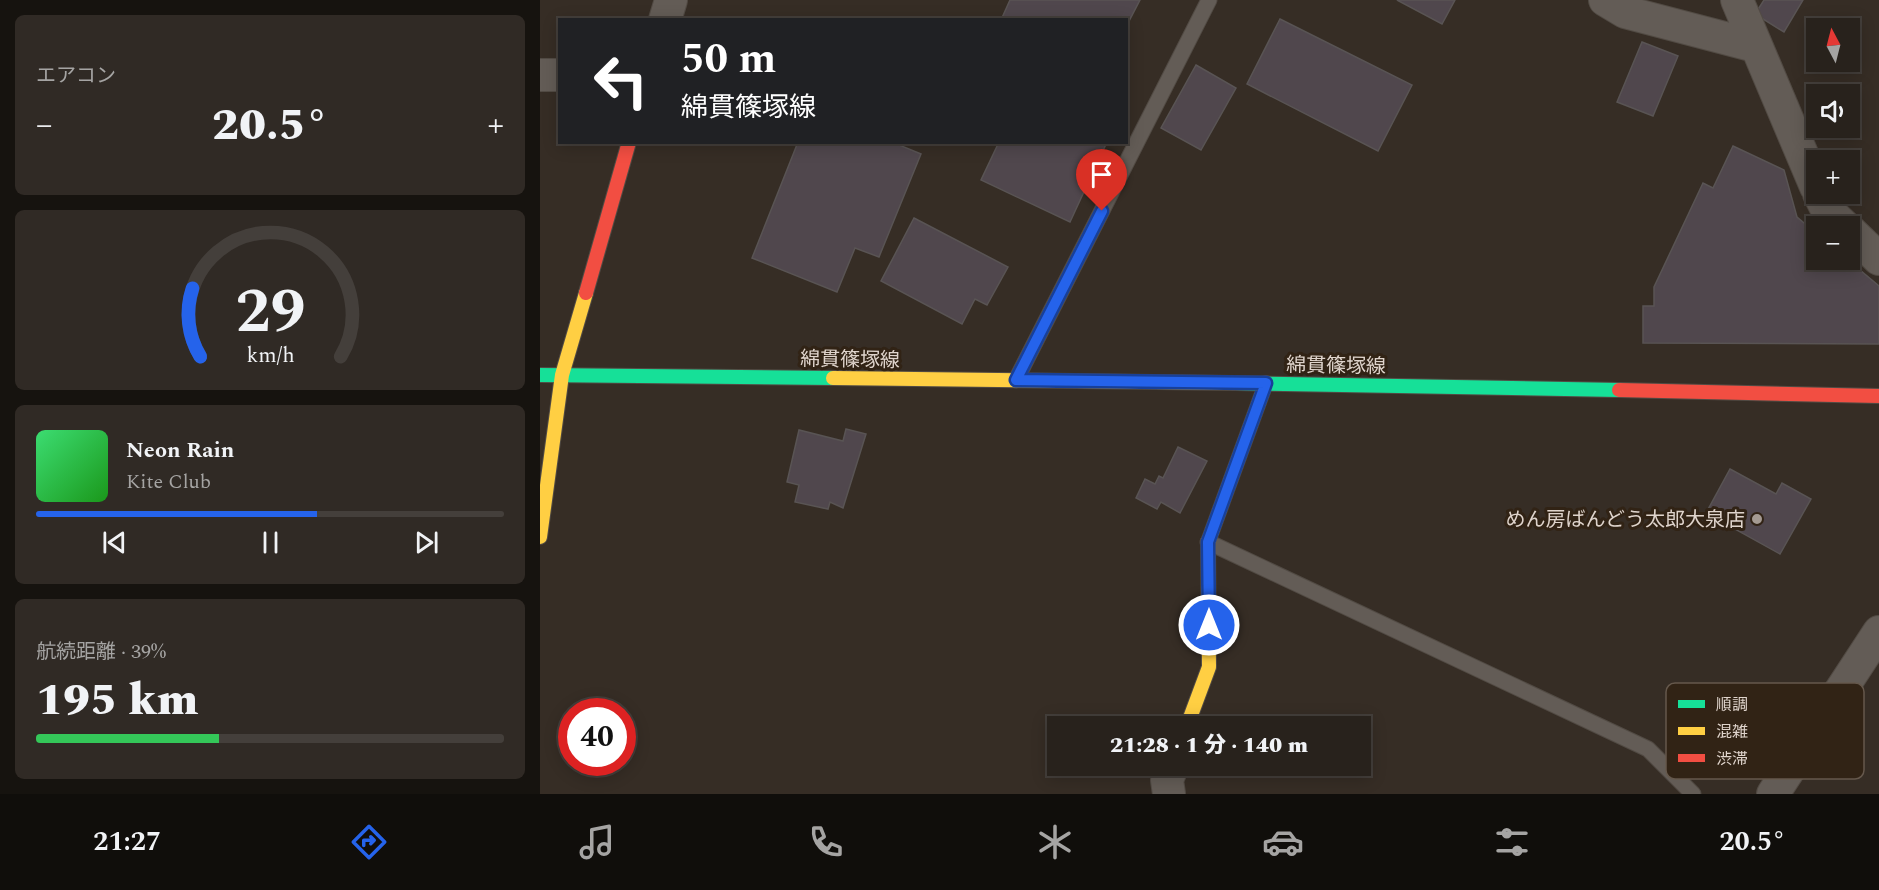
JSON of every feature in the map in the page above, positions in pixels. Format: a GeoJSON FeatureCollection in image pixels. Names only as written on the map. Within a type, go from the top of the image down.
{"type":"FeatureCollection","features":[{"type":"Feature","properties":{"kind":"main road"},"geometry":{"type":"LineString","coordinates":[[540,537],[562,375],[628,144]]}},
{"type":"Feature","properties":{"kind":"main road","name":"綿貫篠塚線"},"geometry":{"type":"LineString","coordinates":[[540,375],[1266,383],[1879,396]]}},
{"type":"Feature","properties":{"kind":"main road"},"geometry":{"type":"LineString","coordinates":[[1191,716],[1209,667],[1208,542],[1266,383]]}},
{"type":"Feature","properties":{"kind":"street"},"geometry":{"type":"LineString","coordinates":[[666,18],[671,0]]}},
{"type":"Feature","properties":{"kind":"street"},"geometry":{"type":"LineString","coordinates":[[1605,0],[1625,12],[1755,46]]}},
{"type":"Feature","properties":{"kind":"street"},"geometry":{"type":"LineString","coordinates":[[1737,0],[1806,164]]}},
{"type":"Feature","properties":{"kind":"street"},"geometry":{"type":"LineString","coordinates":[[540,75],[558,75]]}},
{"type":"Feature","properties":{"kind":"street"},"geometry":{"type":"LineString","coordinates":[[1824,204],[1833,216]]}},
{"type":"Feature","properties":{"kind":"street"},"geometry":{"type":"LineString","coordinates":[[1860,241],[1879,259]]}},
{"type":"Feature","properties":{"kind":"street"},"geometry":{"type":"LineString","coordinates":[[1846,683],[1879,632]]}},
{"type":"Feature","properties":{"kind":"street"},"geometry":{"type":"LineString","coordinates":[[1169,776],[1169,794]]}},
{"type":"Feature","properties":{"kind":"street"},"geometry":{"type":"LineString","coordinates":[[1773,794],[1783,779]]}},
{"type":"Feature","properties":{"kind":"lane"},"geometry":{"type":"LineString","coordinates":[[1016,380],[1209,0]]}},
{"type":"Feature","properties":{"kind":"lane"},"geometry":{"type":"LineString","coordinates":[[1208,542],[1648,749],[1666,767]]}},
{"type":"Feature","properties":{"kind":"lane"},"geometry":{"type":"LineString","coordinates":[[1679,779],[1694,794]]}},
{"type":"Feature","properties":{"kind":"building"},"geometry":{"type":"Polygon","coordinates":[[[1010,0],[1140,0],[1128,23],[1128,18],[1002,18],[1010,0]]]}},
{"type":"Feature","properties":{"kind":"building"},"geometry":{"type":"Polygon","coordinates":[[[1397,0],[1455,0],[1442,24],[1397,0]]]}},
{"type":"Feature","properties":{"kind":"building"},"geometry":{"type":"Polygon","coordinates":[[[1764,0],[1803,0],[1784,32],[1755,14],[1764,0]]]}},
{"type":"Feature","properties":{"kind":"building"},"geometry":{"type":"Polygon","coordinates":[[[1280,19],[1412,85],[1378,151],[1247,84],[1280,19]]]}},
{"type":"Feature","properties":{"kind":"building"},"geometry":{"type":"Polygon","coordinates":[[[1642,42],[1678,56],[1653,116],[1617,102],[1642,42]]]}},
{"type":"Feature","properties":{"kind":"building"},"geometry":{"type":"Polygon","coordinates":[[[1196,65],[1236,88],[1201,150],[1161,128],[1196,65]]]}},
{"type":"Feature","properties":{"kind":"building"},"geometry":{"type":"Polygon","coordinates":[[[797,144],[900,144],[921,154],[879,257],[855,248],[837,292],[752,258],[797,144]]]}},
{"type":"Feature","properties":{"kind":"building"},"geometry":{"type":"Polygon","coordinates":[[[998,144],[1106,144],[1070,222],[981,180],[998,144]]]}},
{"type":"Feature","properties":{"kind":"building"},"geometry":{"type":"Polygon","coordinates":[[[1733,146],[1784,170],[1797,217],[1806,225],[1806,270],[1860,270],[1879,286],[1879,344],[1643,343],[1643,306],[1654,306],[1654,287],[1703,183],[1713,188],[1733,146]]]}},
{"type":"Feature","properties":{"kind":"building"},"geometry":{"type":"Polygon","coordinates":[[[914,218],[1008,267],[987,305],[975,299],[962,324],[881,281],[914,218]]]}},
{"type":"Feature","properties":{"kind":"building"},"geometry":{"type":"Polygon","coordinates":[[[846,429],[866,434],[843,508],[830,502],[828,509],[795,502],[799,485],[787,482],[799,430],[843,441],[846,429]]]}},
{"type":"Feature","properties":{"kind":"building"},"geometry":{"type":"Polygon","coordinates":[[[1178,447],[1207,461],[1180,513],[1161,502],[1157,509],[1136,498],[1145,479],[1155,484],[1159,476],[1163,478],[1178,447]]]}},
{"type":"Feature","properties":{"kind":"building"},"geometry":{"type":"Polygon","coordinates":[[[1730,469],[1776,494],[1782,483],[1811,499],[1780,554],[1706,513],[1730,469]]]}},
{"type":"Feature","properties":{"kind":"traffic: fast"},"geometry":{"type":"LineString","coordinates":[[540,375],[833,378]]}},
{"type":"Feature","properties":{"kind":"traffic: fast"},"geometry":{"type":"LineString","coordinates":[[1235,383],[1619,390]]}},
{"type":"Feature","properties":{"kind":"traffic: slow"},"geometry":{"type":"LineString","coordinates":[[540,537],[562,375],[586,293]]}},
{"type":"Feature","properties":{"kind":"traffic: slow"},"geometry":{"type":"LineString","coordinates":[[833,378],[1235,383]]}},
{"type":"Feature","properties":{"kind":"traffic: slow"},"geometry":{"type":"LineString","coordinates":[[1191,716],[1209,667],[1208,542],[1266,383]]}},
{"type":"Feature","properties":{"kind":"traffic: jam"},"geometry":{"type":"LineString","coordinates":[[586,293],[628,144]]}},
{"type":"Feature","properties":{"kind":"traffic: jam"},"geometry":{"type":"LineString","coordinates":[[1619,390],[1879,396]]}},
{"type":"Feature","properties":{"kind":"place","name":"めん房ばんどう太郎大泉店"},"geometry":{"type":"Point","coordinates":[1757,519]}},
{"type":"Feature","properties":{"kind":"route"},"geometry":{"type":"LineString","coordinates":[[1102,211],[1016,380],[1266,383],[1208,542],[1209,625]]}}]}
